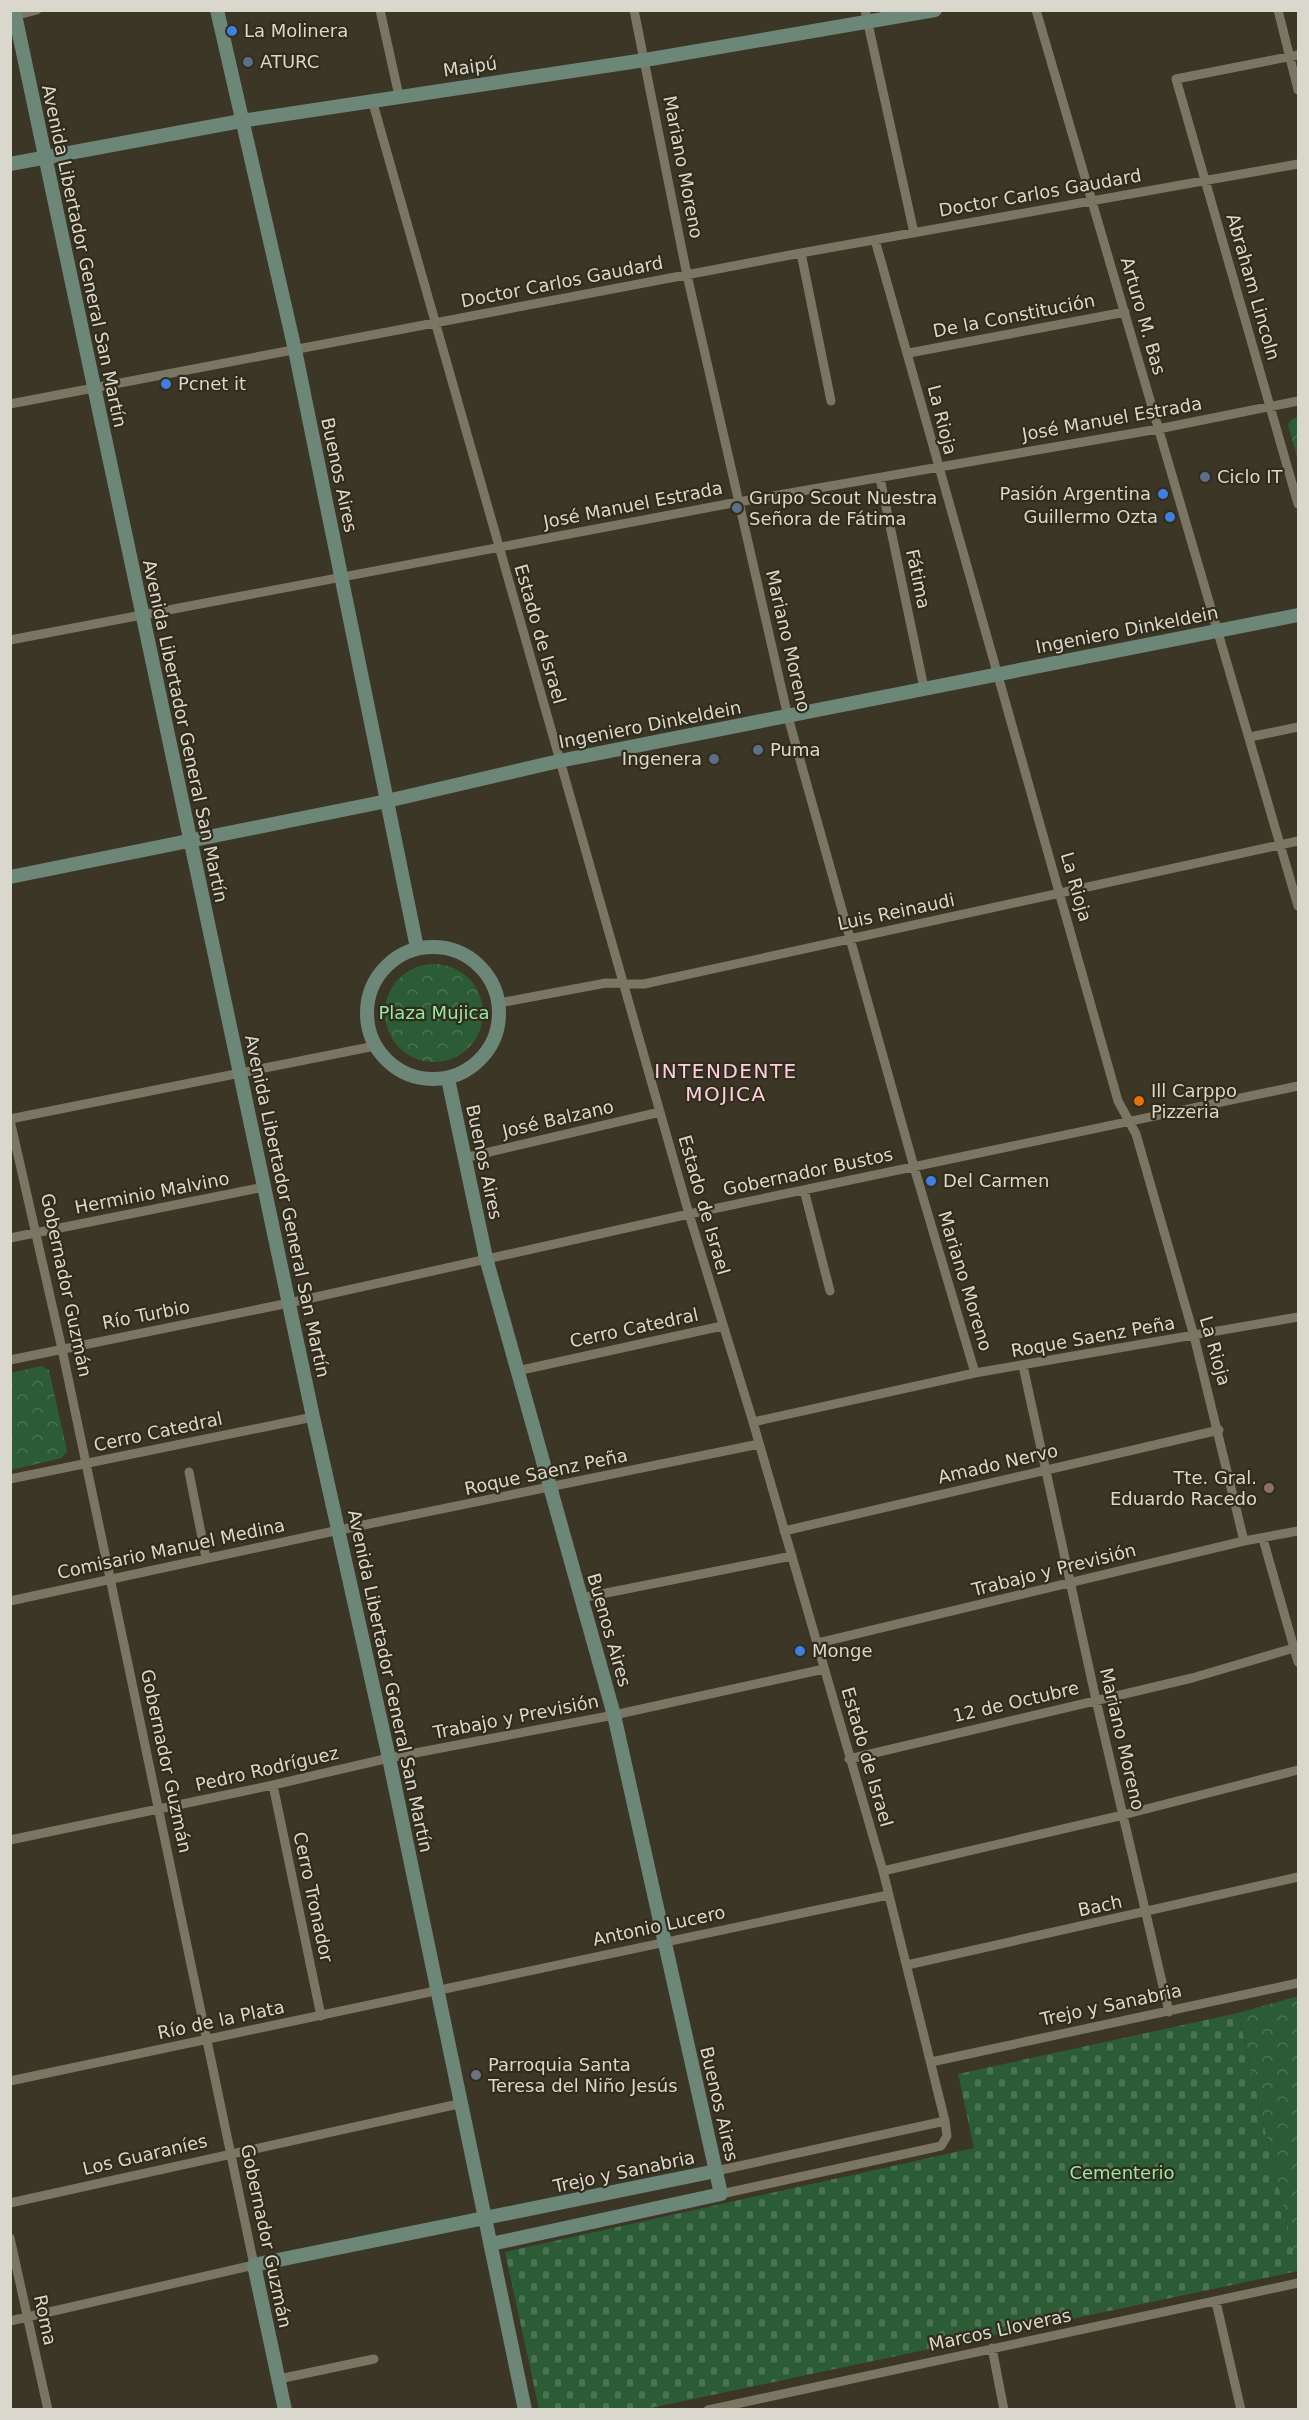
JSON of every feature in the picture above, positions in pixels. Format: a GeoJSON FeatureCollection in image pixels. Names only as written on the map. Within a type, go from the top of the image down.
{"type":"FeatureCollection","features":[{"type":"Feature","properties":{"kind":"main road","name":"Buenos Aires"},"geometry":{"type":"LineString","coordinates":[[217,10],[295,350],[417,948]]}},
{"type":"Feature","properties":{"kind":"main road","name":"Maipú"},"geometry":{"type":"LineString","coordinates":[[10,164],[241,121],[645,60],[866,16],[935,10]]}},
{"type":"Feature","properties":{"kind":"main road","name":"Avenida Libertador General San Martín"},"geometry":{"type":"LineString","coordinates":[[13,14],[313,1417],[463,2103],[525,2409]]}},
{"type":"Feature","properties":{"kind":"main road","name":"Ingeniero Dinkeldein"},"geometry":{"type":"LineString","coordinates":[[10,877],[387,801],[559,761],[1299,615]]}},
{"type":"Feature","properties":{"kind":"main road"},"geometry":{"type":"LineString","coordinates":[[438,947],[460,952],[478,965],[492,982],[499,1003],[499,1023],[488,1050],[467,1071],[448,1078],[427,1080],[406,1075],[388,1063],[375,1046],[368,1030],[366,1013],[372,987],[386,965],[400,955],[417,948],[438,947]]}},
{"type":"Feature","properties":{"kind":"main road","name":"Buenos Aires"},"geometry":{"type":"LineString","coordinates":[[448,1078],[486,1258],[615,1715],[721,2194]]}},
{"type":"Feature","properties":{"kind":"main road","name":"Trejo y Sanabria"},"geometry":{"type":"LineString","coordinates":[[254,2265],[716,2171]]}},
{"type":"Feature","properties":{"kind":"main road"},"geometry":{"type":"LineString","coordinates":[[491,2244],[721,2194]]}},
{"type":"Feature","properties":{"kind":"main road","name":"Gobernador Guzmán"},"geometry":{"type":"LineString","coordinates":[[254,2265],[285,2409]]}},
{"type":"Feature","properties":{"kind":"street"},"geometry":{"type":"LineString","coordinates":[[13,14],[37,10]]}},
{"type":"Feature","properties":{"kind":"street"},"geometry":{"type":"LineString","coordinates":[[380,10],[399,96]]}},
{"type":"Feature","properties":{"kind":"street","name":"Mariano Moreno"},"geometry":{"type":"LineString","coordinates":[[634,10],[687,275],[788,717],[914,1167],[975,1373]]}},
{"type":"Feature","properties":{"kind":"street","name":"Arturo M. Bas"},"geometry":{"type":"LineString","coordinates":[[1036,10],[1299,906]]}},
{"type":"Feature","properties":{"kind":"street"},"geometry":{"type":"LineString","coordinates":[[1278,10],[1294,56],[1299,90]]}},
{"type":"Feature","properties":{"kind":"street"},"geometry":{"type":"LineString","coordinates":[[866,16],[914,233]]}},
{"type":"Feature","properties":{"kind":"street","name":"Abraham Lincoln"},"geometry":{"type":"LineString","coordinates":[[1294,56],[1176,79],[1299,504]]}},
{"type":"Feature","properties":{"kind":"street","name":"Estado de Israel"},"geometry":{"type":"LineString","coordinates":[[372,100],[559,761],[625,982],[689,1214],[753,1422],[883,1871],[945,2121],[947,2136],[941,2145],[721,2194]]}},
{"type":"Feature","properties":{"kind":"street","name":"Doctor Carlos Gaudard"},"geometry":{"type":"LineString","coordinates":[[10,404],[93,386],[295,350],[801,253],[1299,164]]}},
{"type":"Feature","properties":{"kind":"street","name":"La Rioja"},"geometry":{"type":"LineString","coordinates":[[875,240],[909,353],[937,467],[1061,894],[1118,1101],[1130,1120],[1194,1336],[1219,1430],[1244,1541]]}},
{"type":"Feature","properties":{"kind":"street"},"geometry":{"type":"LineString","coordinates":[[801,253],[831,401]]}},
{"type":"Feature","properties":{"kind":"street","name":"De la Constitución"},"geometry":{"type":"LineString","coordinates":[[909,353],[1125,312]]}},
{"type":"Feature","properties":{"kind":"street","name":"José Manuel Estrada"},"geometry":{"type":"LineString","coordinates":[[10,640],[738,502],[1158,429],[1299,401]]}},
{"type":"Feature","properties":{"kind":"street","name":"Fátima"},"geometry":{"type":"LineString","coordinates":[[880,478],[924,688]]}},
{"type":"Feature","properties":{"kind":"street"},"geometry":{"type":"LineString","coordinates":[[1250,737],[1299,728]]}},
{"type":"Feature","properties":{"kind":"street","name":"Luis Reinaudi"},"geometry":{"type":"LineString","coordinates":[[499,1003],[606,982],[644,984],[1299,841]]}},
{"type":"Feature","properties":{"kind":"street"},"geometry":{"type":"LineString","coordinates":[[10,1119],[240,1075],[375,1046]]}},
{"type":"Feature","properties":{"kind":"street","name":"Gobernador Bustos"},"geometry":{"type":"LineString","coordinates":[[289,1303],[689,1214],[1299,1086]]}},
{"type":"Feature","properties":{"kind":"street","name":"José Balzano"},"geometry":{"type":"LineString","coordinates":[[464,1158],[660,1112]]}},
{"type":"Feature","properties":{"kind":"street","name":"Gobernador Guzmán"},"geometry":{"type":"LineString","coordinates":[[10,1119],[62,1349],[254,2265]]}},
{"type":"Feature","properties":{"kind":"street","name":"Herminio Malvino"},"geometry":{"type":"LineString","coordinates":[[10,1238],[264,1187]]}},
{"type":"Feature","properties":{"kind":"street"},"geometry":{"type":"LineString","coordinates":[[804,1190],[830,1291]]}},
{"type":"Feature","properties":{"kind":"street","name":"Río Turbio"},"geometry":{"type":"LineString","coordinates":[[10,1360],[289,1303]]}},
{"type":"Feature","properties":{"kind":"street","name":"Roque Saenz Peña"},"geometry":{"type":"LineString","coordinates":[[753,1422],[975,1373],[1299,1317]]}},
{"type":"Feature","properties":{"kind":"street","name":"Cerro Catedral"},"geometry":{"type":"LineString","coordinates":[[517,1371],[722,1326]]}},
{"type":"Feature","properties":{"kind":"street","name":"Mariano Moreno"},"geometry":{"type":"LineString","coordinates":[[1023,1366],[1095,1700],[1169,2012]]}},
{"type":"Feature","properties":{"kind":"street","name":"Cerro Catedral"},"geometry":{"type":"LineString","coordinates":[[10,1479],[313,1417]]}},
{"type":"Feature","properties":{"kind":"street","name":"Amado Nervo"},"geometry":{"type":"LineString","coordinates":[[784,1531],[1219,1430]]}},
{"type":"Feature","properties":{"kind":"street","name":"Roque Saenz Peña"},"geometry":{"type":"LineString","coordinates":[[339,1530],[759,1444]]}},
{"type":"Feature","properties":{"kind":"street"},"geometry":{"type":"LineString","coordinates":[[189,1472],[206,1558]]}},
{"type":"Feature","properties":{"kind":"street","name":"Comisario Manuel Medina"},"geometry":{"type":"LineString","coordinates":[[10,1601],[339,1530]]}},
{"type":"Feature","properties":{"kind":"street","name":"Trabajo y Previsión"},"geometry":{"type":"LineString","coordinates":[[818,1643],[1244,1541],[1299,1531]]}},
{"type":"Feature","properties":{"kind":"street"},"geometry":{"type":"LineString","coordinates":[[1263,1539],[1299,1662]]}},
{"type":"Feature","properties":{"kind":"street"},"geometry":{"type":"LineString","coordinates":[[581,1598],[792,1557]]}},
{"type":"Feature","properties":{"kind":"street","name":"12 de Octubre"},"geometry":{"type":"LineString","coordinates":[[849,1759],[1192,1678],[1294,1648]]}},
{"type":"Feature","properties":{"kind":"street","name":"Trabajo y Previsión"},"geometry":{"type":"LineString","coordinates":[[389,1758],[615,1715],[824,1669]]}},
{"type":"Feature","properties":{"kind":"street","name":"Pedro Rodríguez"},"geometry":{"type":"LineString","coordinates":[[10,1840],[158,1810],[389,1758]]}},
{"type":"Feature","properties":{"kind":"street"},"geometry":{"type":"LineString","coordinates":[[883,1871],[1123,1815],[1299,1770]]}},
{"type":"Feature","properties":{"kind":"street","name":"Cerro Tronador"},"geometry":{"type":"LineString","coordinates":[[273,1785],[321,2016]]}},
{"type":"Feature","properties":{"kind":"street","name":"Bach"},"geometry":{"type":"LineString","coordinates":[[907,1965],[1299,1877]]}},
{"type":"Feature","properties":{"kind":"street","name":"Antonio Lucero"},"geometry":{"type":"LineString","coordinates":[[438,1990],[888,1895]]}},
{"type":"Feature","properties":{"kind":"street","name":"Trejo y Sanabria"},"geometry":{"type":"LineString","coordinates":[[931,2062],[1299,1983]]}},
{"type":"Feature","properties":{"kind":"street","name":"Río de la Plata"},"geometry":{"type":"LineString","coordinates":[[10,2081],[438,1990]]}},
{"type":"Feature","properties":{"kind":"street","name":"Los Guaraníes"},"geometry":{"type":"LineString","coordinates":[[10,2203],[463,2103]]}},
{"type":"Feature","properties":{"kind":"street","name":"Trejo y Sanabria"},"geometry":{"type":"LineString","coordinates":[[716,2171],[945,2121]]}},
{"type":"Feature","properties":{"kind":"street","name":"Roma"},"geometry":{"type":"LineString","coordinates":[[10,2238],[48,2409]]}},
{"type":"Feature","properties":{"kind":"street"},"geometry":{"type":"LineString","coordinates":[[10,2321],[254,2265]]}},
{"type":"Feature","properties":{"kind":"street","name":"Marcos Lloveras"},"geometry":{"type":"LineString","coordinates":[[708,2409],[1299,2283]]}},
{"type":"Feature","properties":{"kind":"street"},"geometry":{"type":"LineString","coordinates":[[1216,2301],[1241,2409]]}},
{"type":"Feature","properties":{"kind":"street"},"geometry":{"type":"LineString","coordinates":[[992,2348],[1004,2409]]}},
{"type":"Feature","properties":{"kind":"street"},"geometry":{"type":"LineString","coordinates":[[279,2379],[374,2359]]}},
{"type":"Feature","properties":{"kind":"street"},"geometry":{"type":"LineString","coordinates":[[763,2397],[765,2409]]}},
{"type":"Feature","properties":{"kind":"green space"},"geometry":{"type":"Polygon","coordinates":[[[1298,417],[1298,461],[1288,425],[1292,419],[1298,417]]]}},
{"type":"Feature","properties":{"kind":"green space","name":"Plaza Mujica"},"geometry":{"type":"Polygon","coordinates":[[[434,964],[453,968],[468,979],[479,994],[483,1013],[479,1032],[468,1047],[453,1058],[434,1062],[415,1058],[400,1047],[389,1032],[385,1013],[389,994],[400,979],[415,968],[434,964]]]}},
{"type":"Feature","properties":{"kind":"green space"},"geometry":{"type":"Polygon","coordinates":[[[41,1366],[49,1370],[67,1451],[62,1458],[11,1470],[11,1373],[41,1366]]]}},
{"type":"Feature","properties":{"kind":"green space"},"geometry":{"type":"Polygon","coordinates":[[[1298,1996],[1298,2271],[1238,2013],[1298,1996]]]}},
{"type":"Feature","properties":{"kind":"green space","name":"Cementerio"},"geometry":{"type":"Polygon","coordinates":[[[1238,2013],[1298,2271],[646,2409],[539,2409],[505,2252],[974,2148],[958,2074],[1238,2013]]]}},
{"type":"Feature","properties":{"kind":"place","name":"La Molinera"},"geometry":{"type":"Point","coordinates":[232,31]}},
{"type":"Feature","properties":{"kind":"place","name":"ATURC"},"geometry":{"type":"Point","coordinates":[248,62]}},
{"type":"Feature","properties":{"kind":"place","name":"Pcnet it"},"geometry":{"type":"Point","coordinates":[166,384]}},
{"type":"Feature","properties":{"kind":"place","name":"Ciclo IT"},"geometry":{"type":"Point","coordinates":[1205,477]}},
{"type":"Feature","properties":{"kind":"place","name":"Pasión Argentina"},"geometry":{"type":"Point","coordinates":[1163,494]}},
{"type":"Feature","properties":{"kind":"place","name":"Grupo Scout Nuestra Señora de Fátima"},"geometry":{"type":"Point","coordinates":[737,508]}},
{"type":"Feature","properties":{"kind":"place","name":"Guillermo Ozta"},"geometry":{"type":"Point","coordinates":[1170,517]}},
{"type":"Feature","properties":{"kind":"place","name":"Puma"},"geometry":{"type":"Point","coordinates":[758,750]}},
{"type":"Feature","properties":{"kind":"place","name":"Ingenera"},"geometry":{"type":"Point","coordinates":[714,759]}},
{"type":"Feature","properties":{"kind":"place","name":"Ill Carppo Pizzeria"},"geometry":{"type":"Point","coordinates":[1139,1101]}},
{"type":"Feature","properties":{"kind":"place","name":"Del Carmen"},"geometry":{"type":"Point","coordinates":[931,1181]}},
{"type":"Feature","properties":{"kind":"place","name":"Tte. Gral. Eduardo Racedo"},"geometry":{"type":"Point","coordinates":[1269,1488]}},
{"type":"Feature","properties":{"kind":"place","name":"Monge"},"geometry":{"type":"Point","coordinates":[800,1651]}},
{"type":"Feature","properties":{"kind":"place","name":"Parroquia Santa Teresa del Niño Jesús"},"geometry":{"type":"Point","coordinates":[476,2075]}},
{"type":"Feature","properties":{"kind":"district","name":"INTENDENTE MOJICA"},"geometry":{"type":"Point","coordinates":[726,1082]}}]}
